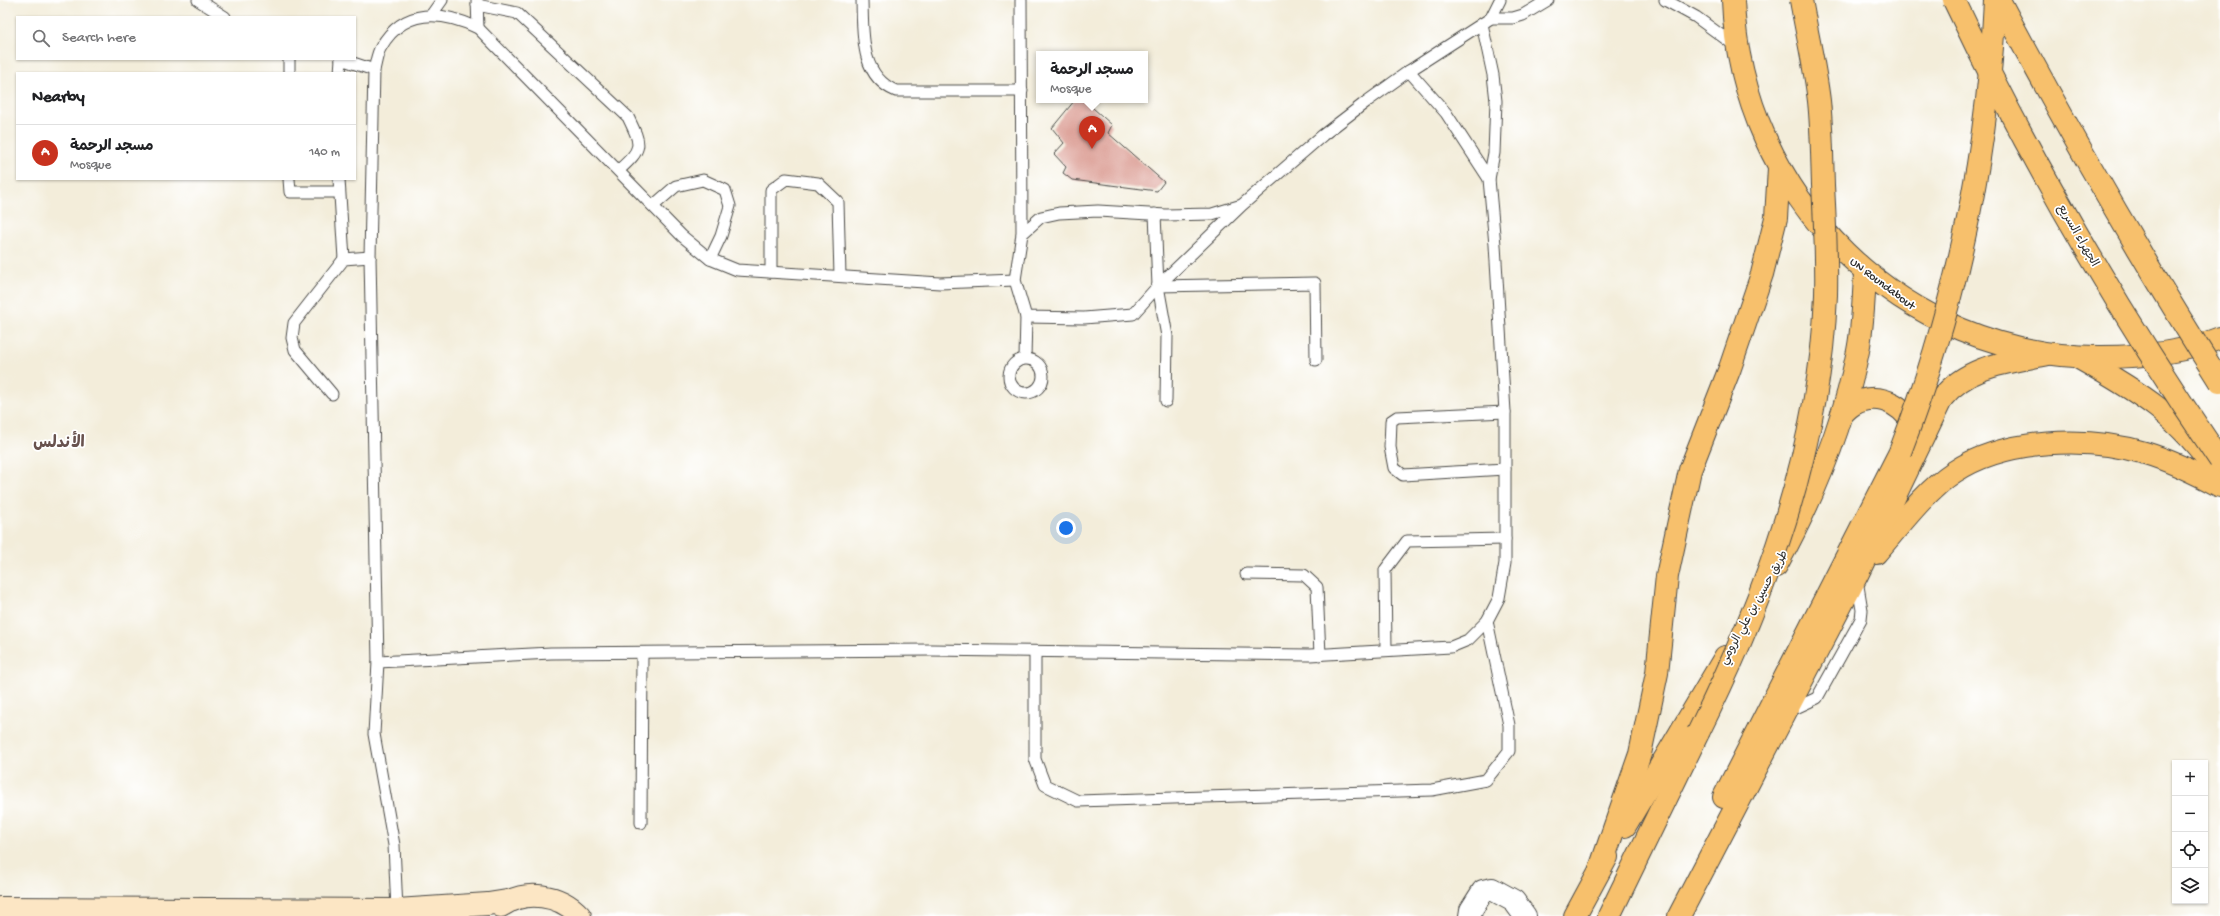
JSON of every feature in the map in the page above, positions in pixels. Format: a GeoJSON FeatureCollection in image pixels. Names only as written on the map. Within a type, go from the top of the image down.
{"type":"FeatureCollection","features":[{"type":"Feature","properties":{"kind":"main road","name":"UN Roundabout"},"geometry":{"type":"LineString","coordinates":[[1733,0],[1737,46],[1742,72],[1753,109],[1767,145],[1779,168],[1807,210],[1839,249],[1866,272],[1908,303],[1941,321],[1976,336],[2012,347],[2048,354],[2078,357],[2125,357],[2172,351],[2220,338]]}},
{"type":"Feature","properties":{"kind":"main road"},"geometry":{"type":"LineString","coordinates":[[1610,916],[1740,646],[1764,586],[1789,504],[1804,446],[1818,378],[1826,295],[1819,101],[1801,0]]}},
{"type":"Feature","properties":{"kind":"main road","name":"الجهراء السريع"},"geometry":{"type":"LineString","coordinates":[[1954,0],[2014,119],[2102,274],[2150,355],[2220,460]]}},
{"type":"Feature","properties":{"kind":"main road"},"geometry":{"type":"LineString","coordinates":[[1679,916],[1856,575],[1908,452],[1967,230],[1988,103],[1995,0]]}},
{"type":"Feature","properties":{"kind":"main road"},"geometry":{"type":"LineString","coordinates":[[1999,0],[2097,179],[2167,300],[2220,382]]}},
{"type":"Feature","properties":{"kind":"main road"},"geometry":{"type":"LineString","coordinates":[[1600,869],[1640,754],[1657,673],[1667,576],[1690,470],[1730,368],[1762,274],[1776,218],[1779,168]]}},
{"type":"Feature","properties":{"kind":"main road","name":"طريق حسين بن علي الرومي"},"geometry":{"type":"LineString","coordinates":[[1575,916],[1600,869],[1745,624],[1792,537],[1814,490],[1842,414],[1858,350],[1866,272]]}},
{"type":"Feature","properties":{"kind":"main road"},"geometry":{"type":"LineString","coordinates":[[1908,452],[1942,398],[1959,380],[1998,364],[2048,354]]}},
{"type":"Feature","properties":{"kind":"main road"},"geometry":{"type":"LineString","coordinates":[[2078,357],[2127,384],[2174,420],[2191,438],[2220,476]]}},
{"type":"Feature","properties":{"kind":"main road"},"geometry":{"type":"LineString","coordinates":[[1664,916],[1917,435],[1912,420],[1901,408],[1886,400],[1870,399],[1855,404],[1842,414]]}},
{"type":"Feature","properties":{"kind":"main road"},"geometry":{"type":"LineString","coordinates":[[1856,575],[1921,502],[1953,472],[1986,455],[2015,448],[2063,443],[2103,445],[2130,450],[2175,463],[2220,486]]}},
{"type":"Feature","properties":{"kind":"street"},"geometry":{"type":"LineString","coordinates":[[1470,916],[1471,910],[1483,891],[1492,888],[1514,901],[1525,916]]}},
{"type":"Feature","properties":{"kind":"street"},"geometry":{"type":"LineString","coordinates":[[0,908],[397,910],[481,904],[533,896],[553,898],[570,907],[580,916]]}},
{"type":"Feature","properties":{"kind":"street"},"geometry":{"type":"LineString","coordinates":[[491,916],[513,900]]}},
{"type":"Feature","properties":{"kind":"lane"},"geometry":{"type":"LineString","coordinates":[[198,0],[223,16]]}},
{"type":"Feature","properties":{"kind":"lane"},"geometry":{"type":"LineString","coordinates":[[432,14],[442,0]]}},
{"type":"Feature","properties":{"kind":"lane"},"geometry":{"type":"LineString","coordinates":[[862,0],[863,32],[868,64],[876,79],[885,87],[896,92],[1022,91]]}},
{"type":"Feature","properties":{"kind":"lane"},"geometry":{"type":"LineString","coordinates":[[1021,0],[1022,234],[1015,280],[1026,317],[1025,358]]}},
{"type":"Feature","properties":{"kind":"lane"},"geometry":{"type":"LineString","coordinates":[[1026,317],[1084,318],[1133,314],[1158,286],[1242,205],[1323,135],[1410,71],[1486,21],[1500,0]]}},
{"type":"Feature","properties":{"kind":"lane"},"geometry":{"type":"LineString","coordinates":[[1486,21],[1513,18],[1523,15],[1548,0]]}},
{"type":"Feature","properties":{"kind":"lane"},"geometry":{"type":"LineString","coordinates":[[1665,0],[1696,17],[1737,46]]}},
{"type":"Feature","properties":{"kind":"lane"},"geometry":{"type":"LineString","coordinates":[[478,28],[477,2],[517,13],[628,117],[639,140],[635,155],[619,170]]}},
{"type":"Feature","properties":{"kind":"lane"},"geometry":{"type":"LineString","coordinates":[[397,910],[394,845],[374,734],[378,662],[370,257],[374,70],[380,47],[392,32],[410,20],[432,14],[459,19],[478,28],[619,170],[682,236],[710,259],[737,270],[940,283],[1015,280]]}},
{"type":"Feature","properties":{"kind":"lane"},"geometry":{"type":"LineString","coordinates":[[378,662],[551,653],[931,650],[1320,655],[1450,647],[1468,640],[1487,621],[1499,598],[1505,563],[1505,412],[1495,245],[1489,179],[1494,153],[1496,101],[1486,21]]}},
{"type":"Feature","properties":{"kind":"lane"},"geometry":{"type":"LineString","coordinates":[[289,60],[289,72]]}},
{"type":"Feature","properties":{"kind":"lane"},"geometry":{"type":"LineString","coordinates":[[340,72],[341,60]]}},
{"type":"Feature","properties":{"kind":"lane"},"geometry":{"type":"LineString","coordinates":[[344,60],[374,70]]}},
{"type":"Feature","properties":{"kind":"lane"},"geometry":{"type":"LineString","coordinates":[[1410,71],[1450,118],[1489,179]]}},
{"type":"Feature","properties":{"kind":"lane"},"geometry":{"type":"LineString","coordinates":[[771,272],[771,190],[786,179],[818,183],[838,202],[840,276]]}},
{"type":"Feature","properties":{"kind":"lane"},"geometry":{"type":"LineString","coordinates":[[290,180],[290,192],[339,192]]}},
{"type":"Feature","properties":{"kind":"lane"},"geometry":{"type":"LineString","coordinates":[[332,394],[295,350],[292,338],[294,323],[344,258],[339,180]]}},
{"type":"Feature","properties":{"kind":"lane"},"geometry":{"type":"LineString","coordinates":[[653,206],[676,186],[703,180],[725,190],[730,206],[721,236],[710,259]]}},
{"type":"Feature","properties":{"kind":"lane"},"geometry":{"type":"LineString","coordinates":[[1022,234],[1041,217],[1059,213],[1098,211],[1155,214],[1212,214],[1242,205]]}},
{"type":"Feature","properties":{"kind":"lane"},"geometry":{"type":"LineString","coordinates":[[1155,214],[1158,286],[1167,336],[1166,401]]}},
{"type":"Feature","properties":{"kind":"lane"},"geometry":{"type":"LineString","coordinates":[[344,258],[370,257]]}},
{"type":"Feature","properties":{"kind":"lane"},"geometry":{"type":"LineString","coordinates":[[1158,286],[1314,283],[1316,360]]}},
{"type":"Feature","properties":{"kind":"lane"},"geometry":{"type":"LineString","coordinates":[[1505,412],[1397,417],[1391,421],[1390,447],[1394,468],[1403,475],[1505,469]]}},
{"type":"Feature","properties":{"kind":"lane"},"geometry":{"type":"LineString","coordinates":[[1386,650],[1385,570],[1407,541],[1505,538]]}},
{"type":"Feature","properties":{"kind":"lane"},"geometry":{"type":"LineString","coordinates":[[1246,574],[1304,575],[1317,587],[1320,655]]}},
{"type":"Feature","properties":{"kind":"lane"},"geometry":{"type":"LineString","coordinates":[[1035,652],[1035,759],[1045,785],[1078,801],[1432,790],[1486,780],[1509,751],[1509,725],[1487,621]]}},
{"type":"Feature","properties":{"kind":"lane"},"geometry":{"type":"LineString","coordinates":[[641,823],[642,653]]}},
{"type":"Feature","properties":{"kind":"building"},"geometry":{"type":"Polygon","coordinates":[[[1073,103],[1087,103],[1112,125],[1108,133],[1164,182],[1157,191],[1072,180],[1063,173],[1066,167],[1054,154],[1064,143],[1052,128],[1073,103]]]}},
{"type":"Feature","properties":{"kind":"place","name":"مسجد الرحمة"},"geometry":{"type":"Point","coordinates":[1092,149]}},
{"type":"Feature","properties":{"kind":"district","name":"الأندلس"},"geometry":{"type":"Point","coordinates":[59,441]}}]}
